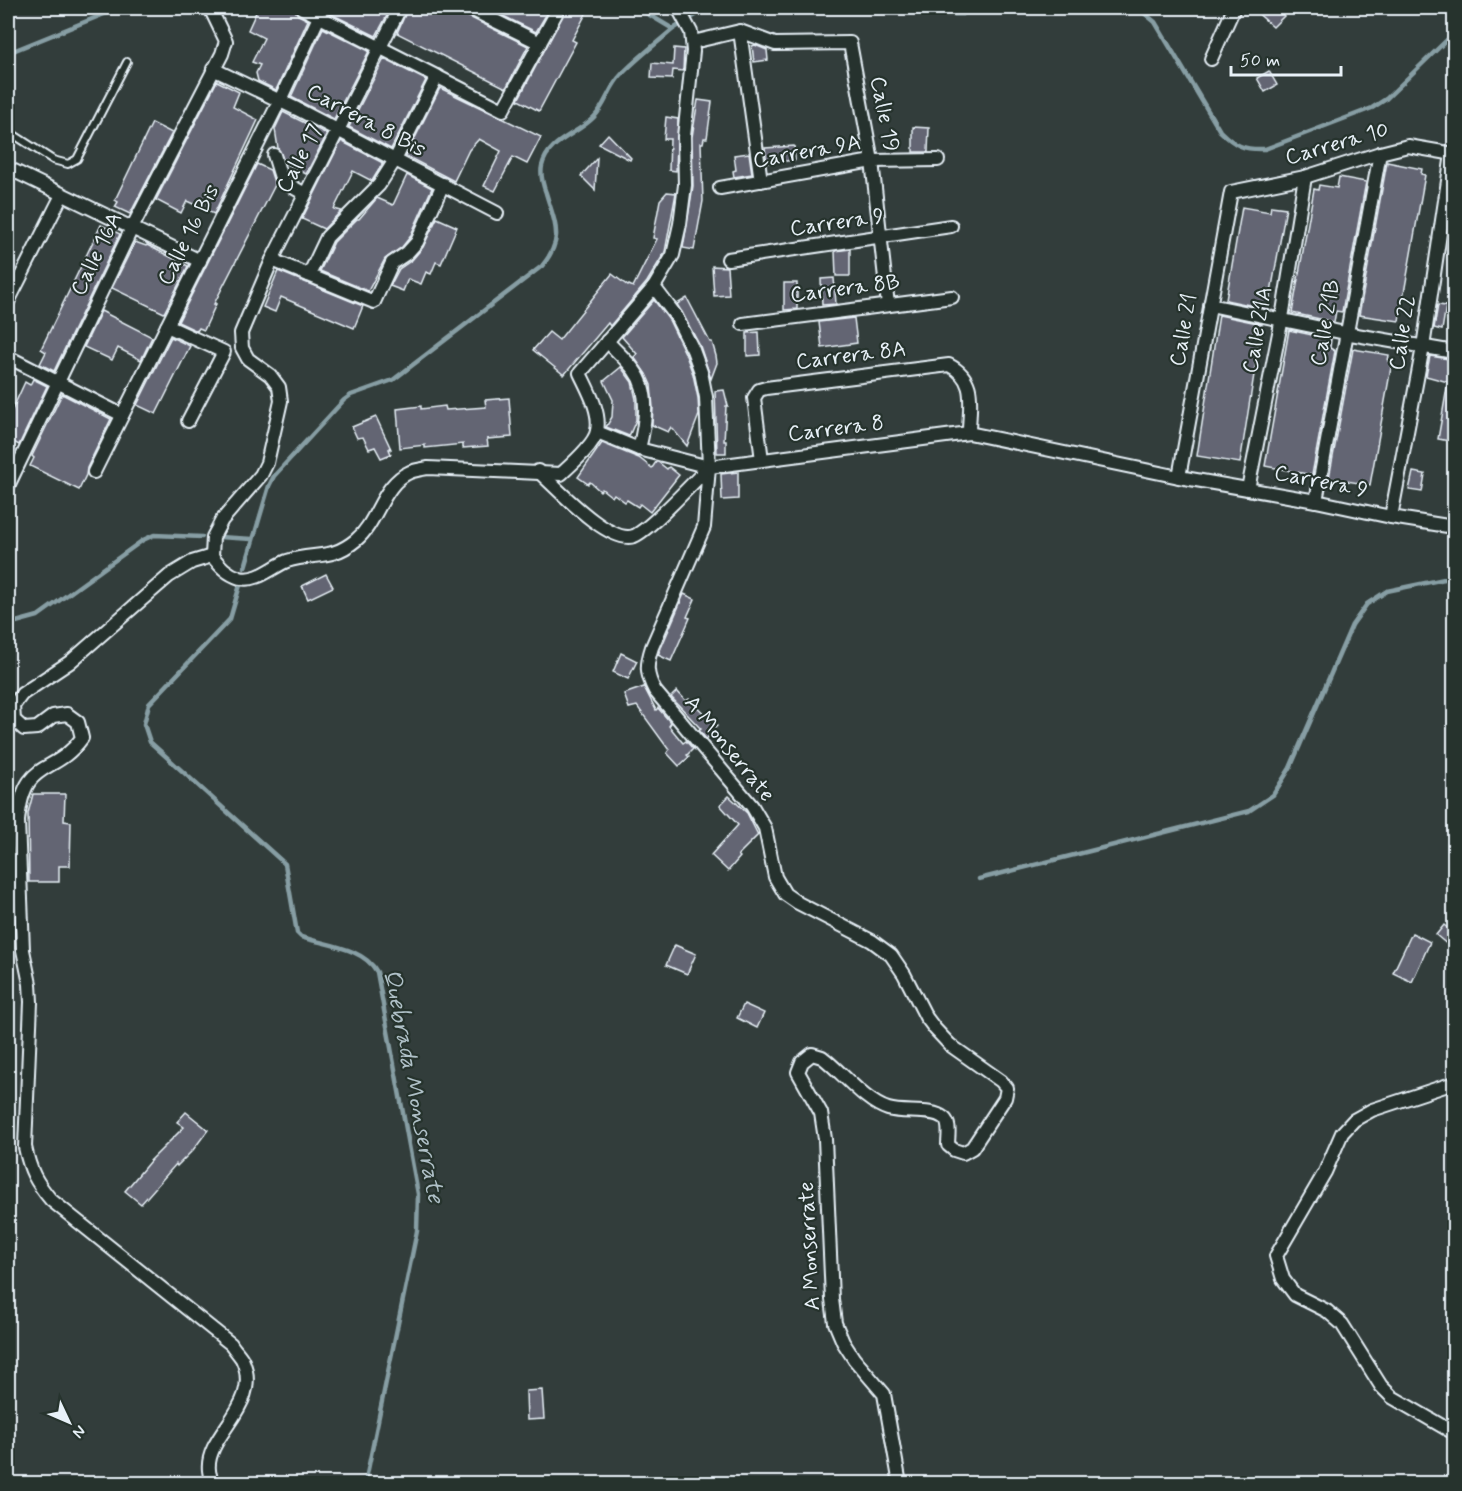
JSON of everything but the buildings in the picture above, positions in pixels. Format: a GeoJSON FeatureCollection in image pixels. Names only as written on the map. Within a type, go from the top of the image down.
{"type":"FeatureCollection","features":[{"type":"Feature","properties":{"kind":"street","name":"Calle 16A"},"geometry":{"type":"LineString","coordinates":[[8,486],[132,228],[226,41],[210,8]]}},
{"type":"Feature","properties":{"kind":"street"},"geometry":{"type":"LineString","coordinates":[[302,8],[503,110],[559,8]]}},
{"type":"Feature","properties":{"kind":"street","name":"Calle 17"},"geometry":{"type":"LineString","coordinates":[[212,556],[213,537],[222,520],[261,475],[267,463],[281,401],[279,387],[270,375],[248,359],[242,348],[242,333],[272,260],[400,8]]}},
{"type":"Feature","properties":{"kind":"street"},"geometry":{"type":"LineString","coordinates":[[469,8],[540,43]]}},
{"type":"Feature","properties":{"kind":"street"},"geometry":{"type":"LineString","coordinates":[[213,1484],[209,1470],[211,1456],[245,1391],[246,1375],[242,1359],[231,1344],[51,1200],[39,1186],[29,1168],[26,1147],[31,1002],[30,984],[22,950],[18,821],[20,800],[28,781],[43,768],[72,752],[82,738],[78,722],[67,714],[53,716],[37,728],[24,729],[14,720],[13,706],[22,694],[70,662],[169,576],[192,562],[212,556],[223,571],[242,579],[261,576],[285,562],[304,557],[323,556],[341,550],[357,539],[370,525],[391,487],[408,473],[428,468],[538,471],[561,474],[581,456],[597,432],[595,407],[580,373],[654,287],[673,255],[680,224],[685,185],[684,137],[692,37],[678,8]]}},
{"type":"Feature","properties":{"kind":"street"},"geometry":{"type":"LineString","coordinates":[[1211,59],[1234,8]]}},
{"type":"Feature","properties":{"kind":"street","name":"Calle 16 Bis"},"geometry":{"type":"LineString","coordinates":[[94,472],[320,16]]}},
{"type":"Feature","properties":{"kind":"street"},"geometry":{"type":"LineString","coordinates":[[692,37],[740,31],[761,181]]}},
{"type":"Feature","properties":{"kind":"street","name":"Calle 19"},"geometry":{"type":"LineString","coordinates":[[740,31],[775,44],[850,43],[872,161],[888,305]]}},
{"type":"Feature","properties":{"kind":"street","name":"Carrera 8 Bis"},"geometry":{"type":"LineString","coordinates":[[213,69],[340,130],[497,213]]}},
{"type":"Feature","properties":{"kind":"street"},"geometry":{"type":"LineString","coordinates":[[309,275],[327,237],[379,185],[395,160],[437,76]]}},
{"type":"Feature","properties":{"kind":"street","name":"Carrera 10"},"geometry":{"type":"LineString","coordinates":[[1231,192],[1305,177],[1408,146],[1453,154]]}},
{"type":"Feature","properties":{"kind":"street","name":"Calle 21B"},"geometry":{"type":"LineString","coordinates":[[1316,501],[1380,153]]}},
{"type":"Feature","properties":{"kind":"street","name":"Calle 22"},"geometry":{"type":"LineString","coordinates":[[1391,518],[1423,347],[1453,154]]}},
{"type":"Feature","properties":{"kind":"street"},"geometry":{"type":"LineString","coordinates":[[274,155],[282,180],[305,194]]}},
{"type":"Feature","properties":{"kind":"street","name":"Carrera 9A"},"geometry":{"type":"LineString","coordinates":[[720,188],[872,161],[938,160]]}},
{"type":"Feature","properties":{"kind":"street"},"geometry":{"type":"LineString","coordinates":[[8,168],[200,261]]}},
{"type":"Feature","properties":{"kind":"street","name":"Calle 21A"},"geometry":{"type":"LineString","coordinates":[[1248,489],[1282,318],[1305,177]]}},
{"type":"Feature","properties":{"kind":"street"},"geometry":{"type":"LineString","coordinates":[[272,260],[374,302],[392,263],[407,253],[417,242],[443,184]]}},
{"type":"Feature","properties":{"kind":"street","name":"Calle 21"},"geometry":{"type":"LineString","coordinates":[[1179,477],[1231,192]]}},
{"type":"Feature","properties":{"kind":"street"},"geometry":{"type":"LineString","coordinates":[[8,302],[62,195]]}},
{"type":"Feature","properties":{"kind":"street","name":"Carrera 9"},"geometry":{"type":"LineString","coordinates":[[728,259],[951,226]]}},
{"type":"Feature","properties":{"kind":"street"},"geometry":{"type":"LineString","coordinates":[[538,471],[602,528],[616,535],[633,536],[646,528],[709,468],[706,398],[701,372],[676,316],[654,287]]}},
{"type":"Feature","properties":{"kind":"street","name":"Carrera 8B"},"geometry":{"type":"LineString","coordinates":[[743,324],[952,297]]}},
{"type":"Feature","properties":{"kind":"street"},"geometry":{"type":"LineString","coordinates":[[1210,305],[1346,333],[1455,352]]}},
{"type":"Feature","properties":{"kind":"street"},"geometry":{"type":"LineString","coordinates":[[167,326],[224,352],[188,422]]}},
{"type":"Feature","properties":{"kind":"street"},"geometry":{"type":"LineString","coordinates":[[607,341],[636,371],[644,397],[645,426],[639,450]]}},
{"type":"Feature","properties":{"kind":"street"},"geometry":{"type":"LineString","coordinates":[[8,357],[122,415]]}},
{"type":"Feature","properties":{"kind":"street","name":"Carrera 8A"},"geometry":{"type":"LineString","coordinates":[[762,460],[754,398],[759,390],[766,388],[949,365],[960,371],[969,383],[969,433]]}},
{"type":"Feature","properties":{"kind":"street"},"geometry":{"type":"LineString","coordinates":[[597,432],[639,450],[709,468]]}},
{"type":"Feature","properties":{"kind":"street","name":"Carrera 8"},"geometry":{"type":"LineString","coordinates":[[709,468],[969,433],[1179,477]]}},
{"type":"Feature","properties":{"kind":"street","name":"A Monserrate"},"geometry":{"type":"LineString","coordinates":[[709,468],[704,526],[652,647],[646,664],[648,679],[655,691],[752,806],[765,828],[775,877],[785,894],[798,903],[872,940],[891,955],[935,1029],[950,1044],[1001,1081],[1006,1088],[1005,1098],[972,1148],[963,1152],[954,1150],[948,1145],[948,1127],[944,1118],[933,1113],[900,1112],[886,1109],[875,1103],[822,1057],[812,1054],[802,1062],[798,1072],[821,1113],[825,1139],[835,1323],[854,1359],[884,1394],[900,1484]]}},
{"type":"Feature","properties":{"kind":"street","name":"Carrera 9"},"geometry":{"type":"LineString","coordinates":[[1179,477],[1316,501],[1391,518],[1455,527]]}},
{"type":"Feature","properties":{"kind":"street"},"geometry":{"type":"LineString","coordinates":[[1455,1083],[1372,1110],[1354,1120],[1342,1133],[1325,1172],[1276,1256],[1283,1280],[1295,1295],[1327,1311],[1342,1324],[1381,1386],[1392,1397],[1455,1433]]}},
{"type":"Feature","properties":{"kind":"lane"},"geometry":{"type":"LineString","coordinates":[[8,131],[53,160],[68,164],[77,159],[127,62]]}},
{"type":"Feature","properties":{"kind":"waterway"},"geometry":{"type":"LineString","coordinates":[[8,53],[119,8]]}},
{"type":"Feature","properties":{"kind":"waterway","name":"Quebrada Monserrate"},"geometry":{"type":"LineString","coordinates":[[638,8],[673,29],[707,8]]}},
{"type":"Feature","properties":{"kind":"waterway"},"geometry":{"type":"LineString","coordinates":[[909,8],[920,14],[963,14],[972,8]]}},
{"type":"Feature","properties":{"kind":"waterway"},"geometry":{"type":"LineString","coordinates":[[1138,8],[1155,22],[1220,131],[1235,144],[1251,149],[1265,149],[1372,108],[1386,99],[1454,33]]}},
{"type":"Feature","properties":{"kind":"waterway","name":"Quebrada Monserrate"},"geometry":{"type":"LineString","coordinates":[[245,567],[274,476],[344,400],[351,395],[393,380],[542,266],[554,247],[556,239],[555,222],[542,176],[545,157],[557,144],[594,117],[621,75],[673,29]]}},
{"type":"Feature","properties":{"kind":"waterway"},"geometry":{"type":"LineString","coordinates":[[8,622],[38,616],[143,540],[154,535],[202,537]]}},
{"type":"Feature","properties":{"kind":"waterway"},"geometry":{"type":"LineString","coordinates":[[219,537],[252,539]]}},
{"type":"Feature","properties":{"kind":"waterway"},"geometry":{"type":"LineString","coordinates":[[979,879],[1249,811],[1273,795],[1290,768],[1352,625],[1367,604],[1387,591],[1454,577]]}},
{"type":"Feature","properties":{"kind":"waterway","name":"Quebrada Monserrate"},"geometry":{"type":"LineString","coordinates":[[240,585],[230,619],[149,704],[144,724],[150,742],[285,864],[297,933],[301,937],[354,952],[371,964],[377,972],[418,1194],[417,1231],[365,1484]]}}]}
